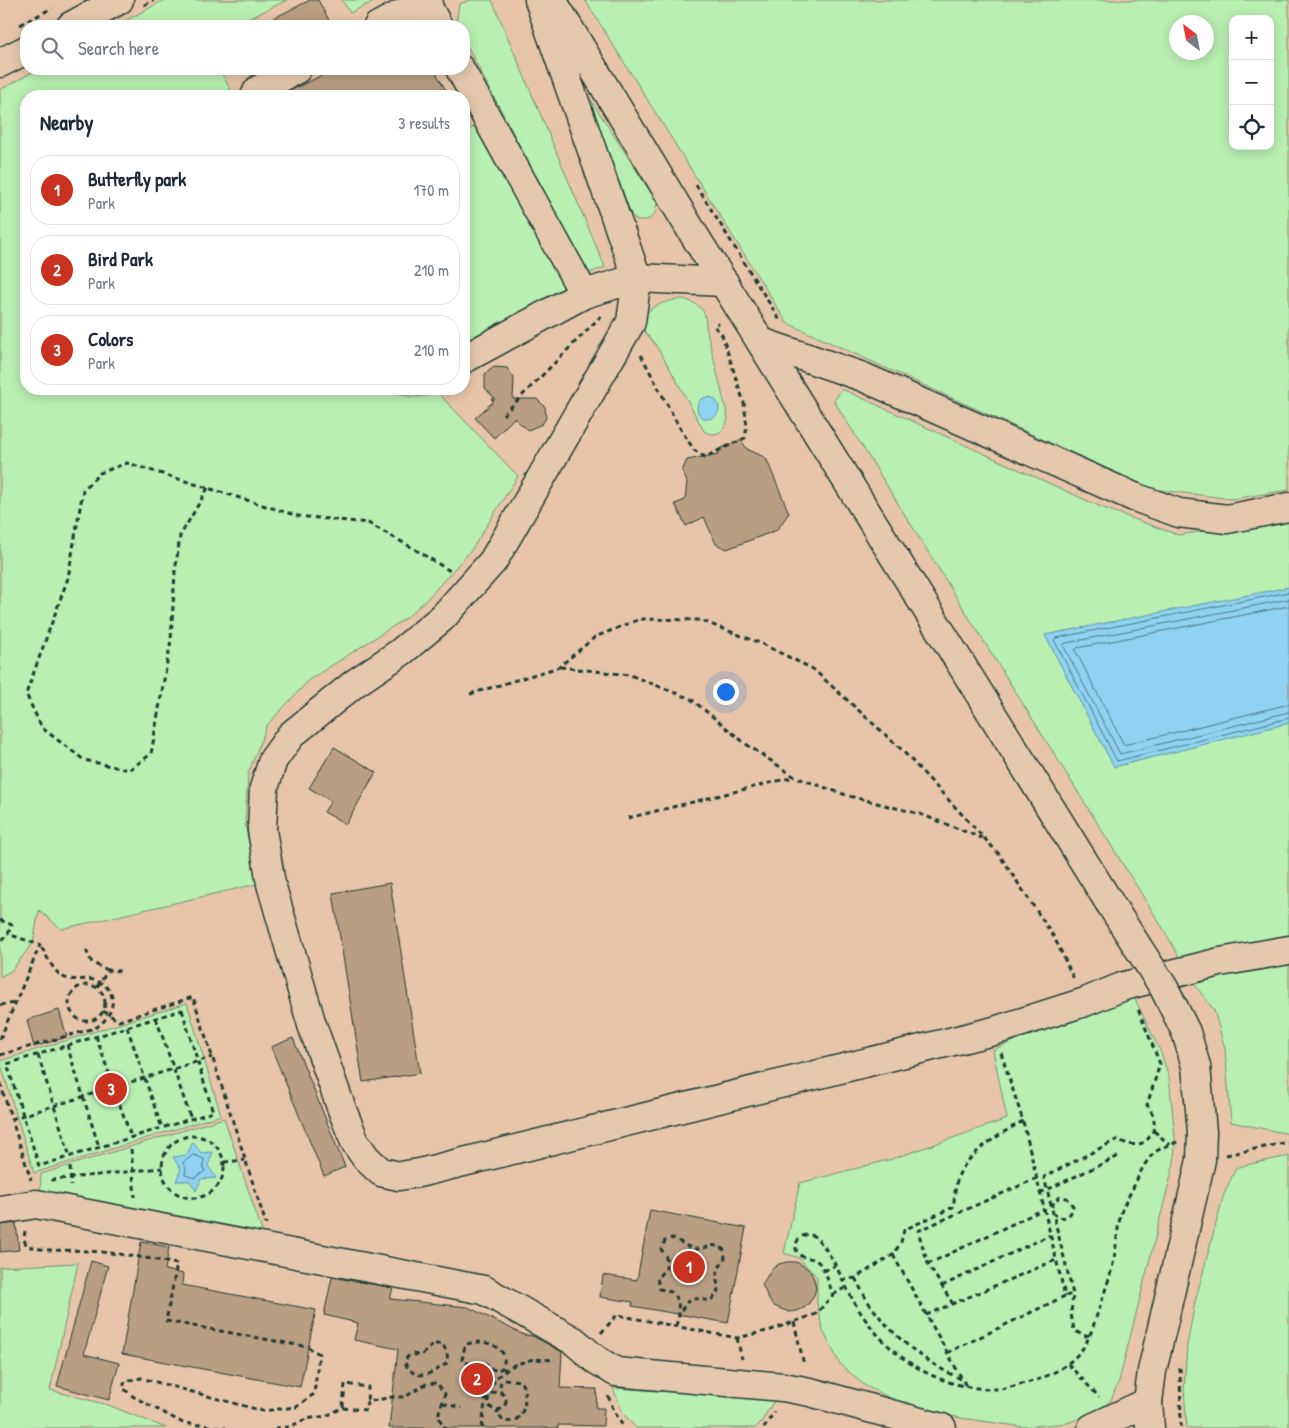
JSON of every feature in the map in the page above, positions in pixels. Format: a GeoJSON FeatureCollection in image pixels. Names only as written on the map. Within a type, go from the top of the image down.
{"type":"FeatureCollection","features":[{"type":"Feature","properties":{"kind":"lane"},"geometry":{"type":"LineString","coordinates":[[65,15],[119,0]]}},
{"type":"Feature","properties":{"kind":"lane"},"geometry":{"type":"LineString","coordinates":[[539,0],[624,282],[631,322],[493,560],[443,617],[401,652],[355,684],[291,735],[273,760],[264,788],[262,830],[272,884],[312,1025],[355,1142],[366,1158],[381,1172],[399,1176],[419,1173],[994,1031],[1085,1002],[1124,986],[1220,962],[1289,950]]}},
{"type":"Feature","properties":{"kind":"lane"},"geometry":{"type":"LineString","coordinates":[[552,0],[761,342],[1164,988],[1186,1032],[1196,1066],[1202,1132],[1190,1155],[1149,1415],[1117,1415],[1092,1428]]}},
{"type":"Feature","properties":{"kind":"lane"},"geometry":{"type":"LineString","coordinates":[[390,20],[427,1],[435,20]]}},
{"type":"Feature","properties":{"kind":"lane"},"geometry":{"type":"LineString","coordinates":[[0,63],[20,40]]}},
{"type":"Feature","properties":{"kind":"lane"},"geometry":{"type":"LineString","coordinates":[[258,90],[286,75]]}},
{"type":"Feature","properties":{"kind":"lane"},"geometry":{"type":"LineString","coordinates":[[462,75],[466,90]]}},
{"type":"Feature","properties":{"kind":"lane"},"geometry":{"type":"LineString","coordinates":[[471,107],[584,294]]}},
{"type":"Feature","properties":{"kind":"lane"},"geometry":{"type":"LineString","coordinates":[[470,356],[584,294],[624,282],[724,282]]}},
{"type":"Feature","properties":{"kind":"lane"},"geometry":{"type":"LineString","coordinates":[[761,342],[863,376],[1134,497],[1179,513],[1227,519],[1289,507]]}},
{"type":"Feature","properties":{"kind":"lane"},"geometry":{"type":"LineString","coordinates":[[0,1210],[36,1204],[484,1290],[574,1341],[590,1355],[616,1372],[783,1387],[810,1392],[942,1428]]}},
{"type":"Feature","properties":{"kind":"path"},"geometry":{"type":"LineString","coordinates":[[503,415],[600,316],[609,317],[624,282]]}},
{"type":"Feature","properties":{"kind":"path"},"geometry":{"type":"LineString","coordinates":[[641,354],[678,426],[694,450],[705,457],[745,438],[747,427],[744,402],[722,335],[714,326],[720,323]]}},
{"type":"Feature","properties":{"kind":"path"},"geometry":{"type":"LineString","coordinates":[[208,488],[180,536],[175,572],[171,640],[150,754],[129,770],[84,760],[42,728],[26,694],[68,578],[83,490],[100,472],[127,463],[208,488],[298,516],[368,523],[472,585]]}},
{"type":"Feature","properties":{"kind":"path"},"geometry":{"type":"LineString","coordinates":[[470,694],[559,667],[595,637],[640,618],[700,620],[760,643],[812,668],[900,748],[998,853],[1054,937],[1085,1002]]}},
{"type":"Feature","properties":{"kind":"path"},"geometry":{"type":"LineString","coordinates":[[559,667],[630,675],[691,699],[746,744],[795,777],[849,796],[920,814],[985,838]]}},
{"type":"Feature","properties":{"kind":"path"},"geometry":{"type":"LineString","coordinates":[[628,818],[795,777]]}},
{"type":"Feature","properties":{"kind":"path"},"geometry":{"type":"LineString","coordinates":[[0,920],[12,925],[8,934],[0,942]]}},
{"type":"Feature","properties":{"kind":"path"},"geometry":{"type":"LineString","coordinates":[[0,1055],[96,1028],[109,1015],[112,1001],[110,993],[100,982],[91,979],[73,981],[59,975],[40,945],[8,934]]}},
{"type":"Feature","properties":{"kind":"path"},"geometry":{"type":"LineString","coordinates":[[0,1039],[40,945]]}},
{"type":"Feature","properties":{"kind":"path"},"geometry":{"type":"LineString","coordinates":[[86,950],[92,963],[108,970],[121,971]]}},
{"type":"Feature","properties":{"kind":"path"},"geometry":{"type":"LineString","coordinates":[[97,987],[108,970]]}},
{"type":"Feature","properties":{"kind":"path"},"geometry":{"type":"LineString","coordinates":[[85,985],[97,987],[104,995],[104,1011],[94,1020],[76,1018],[69,1002],[74,990],[85,985]]}},
{"type":"Feature","properties":{"kind":"path"},"geometry":{"type":"LineString","coordinates":[[1089,1335],[1084,1336],[1074,1330],[1071,1314],[1073,1294],[1044,1176],[1118,1139],[1131,1145],[1144,1142],[1154,1131],[1154,1117],[1152,1110],[1147,1105],[1160,1064],[1136,1004],[1124,986]]}},
{"type":"Feature","properties":{"kind":"path"},"geometry":{"type":"LineString","coordinates":[[104,1011],[119,1022],[193,998],[274,1249]]}},
{"type":"Feature","properties":{"kind":"path"},"geometry":{"type":"LineString","coordinates":[[0,1005],[17,1002]]}},
{"type":"Feature","properties":{"kind":"path"},"geometry":{"type":"LineString","coordinates":[[182,1010],[213,1112],[39,1166],[7,1064],[127,1027],[182,1010]]}},
{"type":"Feature","properties":{"kind":"path"},"geometry":{"type":"LineString","coordinates":[[156,1018],[190,1119]]}},
{"type":"Feature","properties":{"kind":"path"},"geometry":{"type":"LineString","coordinates":[[127,1027],[162,1128]]}},
{"type":"Feature","properties":{"kind":"path"},"geometry":{"type":"LineString","coordinates":[[994,1031],[1023,1122],[1065,1296]]}},
{"type":"Feature","properties":{"kind":"path"},"geometry":{"type":"LineString","coordinates":[[96,1036],[131,1138]]}},
{"type":"Feature","properties":{"kind":"path"},"geometry":{"type":"LineString","coordinates":[[67,1046],[100,1147]]}},
{"type":"Feature","properties":{"kind":"path"},"geometry":{"type":"LineString","coordinates":[[38,1054],[70,1156]]}},
{"type":"Feature","properties":{"kind":"path"},"geometry":{"type":"LineString","coordinates":[[11,1119],[212,1057]]}},
{"type":"Feature","properties":{"kind":"path"},"geometry":{"type":"LineString","coordinates":[[0,1083],[31,1179],[24,1239],[26,1245],[37,1250],[87,1251],[177,1264],[166,1321],[308,1347],[319,1354],[314,1394],[296,1407],[263,1411],[141,1378],[125,1381],[123,1388],[134,1397],[183,1423],[226,1428]]}},
{"type":"Feature","properties":{"kind":"path"},"geometry":{"type":"LineString","coordinates":[[842,1280],[855,1278],[892,1255],[901,1242],[904,1230],[953,1207],[959,1175],[971,1158],[986,1144],[1023,1122]]}},
{"type":"Feature","properties":{"kind":"path"},"geometry":{"type":"LineString","coordinates":[[1154,1131],[1170,1145]]}},
{"type":"Feature","properties":{"kind":"path"},"geometry":{"type":"LineString","coordinates":[[195,1136],[205,1138],[214,1144],[221,1152],[224,1162],[224,1172],[214,1189],[206,1195],[196,1198],[186,1197],[177,1193],[169,1186],[164,1178],[162,1168],[166,1153],[176,1141],[185,1137],[195,1136]]}},
{"type":"Feature","properties":{"kind":"path"},"geometry":{"type":"LineString","coordinates":[[833,1295],[818,1261],[804,1258],[798,1253],[797,1242],[802,1236],[810,1234],[817,1238],[825,1248],[864,1320],[892,1351],[912,1366],[949,1383],[966,1387],[998,1389],[1038,1380],[1068,1364],[1083,1347],[1107,1284],[1114,1258],[1122,1210],[1143,1167],[1154,1153],[1180,1141],[1190,1155],[1289,1142]]}},
{"type":"Feature","properties":{"kind":"path"},"geometry":{"type":"LineString","coordinates":[[131,1148],[134,1197]]}},
{"type":"Feature","properties":{"kind":"path"},"geometry":{"type":"LineString","coordinates":[[1040,1193],[1121,1155]]}},
{"type":"Feature","properties":{"kind":"path"},"geometry":{"type":"LineString","coordinates":[[224,1162],[245,1160]]}},
{"type":"Feature","properties":{"kind":"path"},"geometry":{"type":"LineString","coordinates":[[70,1167],[71,1187]]}},
{"type":"Feature","properties":{"kind":"path"},"geometry":{"type":"LineString","coordinates":[[42,1181],[162,1168]]}},
{"type":"Feature","properties":{"kind":"path"},"geometry":{"type":"LineString","coordinates":[[953,1304],[928,1264],[918,1231],[1036,1178]]}},
{"type":"Feature","properties":{"kind":"path"},"geometry":{"type":"LineString","coordinates":[[31,1179],[36,1180]]}},
{"type":"Feature","properties":{"kind":"path"},"geometry":{"type":"LineString","coordinates":[[1052,1208],[1054,1201],[1060,1197],[1070,1200],[1073,1206],[1071,1213],[1066,1217],[1059,1218],[1053,1214]]}},
{"type":"Feature","properties":{"kind":"path"},"geometry":{"type":"LineString","coordinates":[[928,1264],[1044,1209]]}},
{"type":"Feature","properties":{"kind":"path"},"geometry":{"type":"LineString","coordinates":[[942,1286],[1050,1235]]}},
{"type":"Feature","properties":{"kind":"path"},"geometry":{"type":"LineString","coordinates":[[676,1326],[678,1300],[671,1292],[660,1289],[657,1278],[666,1268],[666,1257],[661,1249],[665,1241],[672,1238],[681,1241],[689,1247],[699,1249],[708,1245],[717,1245],[724,1250],[725,1258],[717,1270],[716,1280],[719,1288],[716,1295],[710,1301],[694,1298],[686,1302],[678,1315]]}},
{"type":"Feature","properties":{"kind":"path"},"geometry":{"type":"LineString","coordinates":[[892,1255],[966,1387]]}},
{"type":"Feature","properties":{"kind":"path"},"geometry":{"type":"LineString","coordinates":[[926,1315],[1056,1260]]}},
{"type":"Feature","properties":{"kind":"path"},"geometry":{"type":"LineString","coordinates":[[824,1271],[834,1266]]}},
{"type":"Feature","properties":{"kind":"path"},"geometry":{"type":"LineString","coordinates":[[855,1278],[874,1310],[894,1333],[918,1355],[962,1380]]}},
{"type":"Feature","properties":{"kind":"path"},"geometry":{"type":"LineString","coordinates":[[482,1428],[487,1401],[486,1394],[504,1369],[505,1358],[502,1351],[492,1344],[471,1342],[465,1344],[462,1360],[468,1364],[475,1365],[482,1362],[498,1371],[504,1369],[533,1358],[562,1360],[582,1367],[617,1315],[738,1338],[771,1330],[816,1314],[833,1295],[846,1287]]}},
{"type":"Feature","properties":{"kind":"path"},"geometry":{"type":"LineString","coordinates":[[947,1353],[1065,1296],[1073,1294]]}},
{"type":"Feature","properties":{"kind":"path"},"geometry":{"type":"LineString","coordinates":[[794,1322],[810,1392]]}},
{"type":"Feature","properties":{"kind":"path"},"geometry":{"type":"LineString","coordinates":[[435,1344],[442,1344],[448,1359],[446,1364],[427,1374],[415,1375],[409,1371],[404,1363],[407,1357],[412,1354],[419,1356],[435,1344]]}},
{"type":"Feature","properties":{"kind":"path"},"geometry":{"type":"LineString","coordinates":[[1068,1364],[1117,1415]]}},
{"type":"Feature","properties":{"kind":"path"},"geometry":{"type":"LineString","coordinates":[[426,1384],[427,1374]]}},
{"type":"Feature","properties":{"kind":"path"},"geometry":{"type":"LineString","coordinates":[[504,1380],[520,1380],[524,1385],[524,1407],[518,1417],[512,1421],[503,1421],[497,1413],[499,1409],[506,1402],[505,1397],[501,1393],[500,1384],[504,1380]]}},
{"type":"Feature","properties":{"kind":"path"},"geometry":{"type":"LineString","coordinates":[[367,1402],[405,1397],[426,1384],[437,1383],[445,1394],[438,1414],[439,1420],[446,1428]]}},
{"type":"Feature","properties":{"kind":"path"},"geometry":{"type":"LineString","coordinates":[[275,1428],[289,1427],[306,1419],[326,1416],[342,1408],[366,1410],[368,1387],[345,1384],[342,1408]]}},
{"type":"Feature","properties":{"kind":"path"},"geometry":{"type":"LineString","coordinates":[[487,1401],[493,1392],[501,1393]]}},
{"type":"Feature","properties":{"kind":"path"},"geometry":{"type":"LineString","coordinates":[[487,1401],[491,1407],[499,1409]]}},
{"type":"Feature","properties":{"kind":"path"},"geometry":{"type":"LineString","coordinates":[[443,1404],[461,1408]]}},
{"type":"Feature","properties":{"kind":"green space"},"geometry":{"type":"Polygon","coordinates":[[[164,0],[287,0],[246,20],[127,20],[164,0]]]}},
{"type":"Feature","properties":{"kind":"green space"},"geometry":{"type":"Polygon","coordinates":[[[342,0],[376,0],[350,13],[342,0]]]}},
{"type":"Feature","properties":{"kind":"green space"},"geometry":{"type":"Polygon","coordinates":[[[471,0],[492,0],[605,267],[587,274],[470,51],[470,20],[457,20],[459,4],[471,0]]]}},
{"type":"Feature","properties":{"kind":"green space"},"geometry":{"type":"Polygon","coordinates":[[[585,0],[1289,0],[1289,490],[1232,499],[1152,489],[787,323],[585,0]]]}},
{"type":"Feature","properties":{"kind":"green space"},"geometry":{"type":"Polygon","coordinates":[[[27,75],[222,75],[231,90],[20,90],[20,395],[403,395],[414,397],[440,395],[518,476],[472,549],[428,598],[406,618],[309,680],[267,725],[248,774],[245,824],[257,884],[61,929],[39,910],[33,943],[11,971],[0,977],[0,90],[27,75]]]}},
{"type":"Feature","properties":{"kind":"green space"},"geometry":{"type":"Polygon","coordinates":[[[587,94],[657,202],[654,214],[649,219],[637,221],[631,214],[587,94]]]}},
{"type":"Feature","properties":{"kind":"green space"},"geometry":{"type":"Polygon","coordinates":[[[478,125],[568,293],[470,346],[470,129],[478,125]]]}},
{"type":"Feature","properties":{"kind":"green space"},"geometry":{"type":"Polygon","coordinates":[[[684,299],[701,308],[705,316],[728,418],[723,429],[716,434],[704,431],[668,365],[643,328],[645,316],[654,307],[666,302],[684,299]]]}},
{"type":"Feature","properties":{"kind":"green space"},"geometry":{"type":"Polygon","coordinates":[[[842,389],[1101,507],[1178,535],[1289,519],[1289,1134],[1231,1122],[1225,1049],[1214,1010],[1195,985],[1164,930],[834,401],[842,389]]]}},
{"type":"Feature","properties":{"kind":"green space"},"geometry":{"type":"Polygon","coordinates":[[[1131,991],[1161,1053],[1169,1077],[1175,1138],[1174,1163],[1119,1381],[1111,1400],[1099,1411],[1067,1423],[1024,1427],[961,1418],[908,1407],[864,1385],[840,1364],[823,1331],[817,1304],[817,1277],[799,1258],[784,1253],[800,1183],[892,1159],[1007,1119],[993,1050],[1131,991]]]}},
{"type":"Feature","properties":{"kind":"green space"},"geometry":{"type":"Polygon","coordinates":[[[187,1003],[221,1115],[34,1173],[0,1061],[187,1003]]]}},
{"type":"Feature","properties":{"kind":"green space"},"geometry":{"type":"Polygon","coordinates":[[[224,1118],[265,1240],[40,1195],[41,1174],[224,1118]]]}},
{"type":"Feature","properties":{"kind":"green space"},"geometry":{"type":"Polygon","coordinates":[[[1289,1156],[1289,1428],[1187,1428],[1184,1389],[1187,1346],[1195,1302],[1224,1194],[1236,1168],[1289,1156]]]}},
{"type":"Feature","properties":{"kind":"green space"},"geometry":{"type":"Polygon","coordinates":[[[78,1263],[50,1390],[108,1405],[166,1428],[0,1428],[0,1267],[78,1263]]]}},
{"type":"Feature","properties":{"kind":"green space"},"geometry":{"type":"Polygon","coordinates":[[[613,1388],[775,1399],[761,1422],[755,1428],[636,1428],[623,1413],[613,1388]]]}},
{"type":"Feature","properties":{"kind":"water"},"geometry":{"type":"Polygon","coordinates":[[[708,397],[716,400],[719,408],[716,416],[708,419],[700,416],[697,408],[700,400],[708,397]]]}},
{"type":"Feature","properties":{"kind":"water"},"geometry":{"type":"Polygon","coordinates":[[[1289,587],[1289,723],[1114,767],[1045,635],[1289,587]]]}},
{"type":"Feature","properties":{"kind":"water"},"geometry":{"type":"Polygon","coordinates":[[[193,1142],[201,1153],[213,1152],[208,1166],[216,1178],[201,1179],[196,1191],[190,1181],[176,1181],[181,1169],[173,1157],[187,1155],[193,1142]]]}},
{"type":"Feature","properties":{"kind":"building"},"geometry":{"type":"Polygon","coordinates":[[[310,0],[318,0],[329,20],[270,20],[310,0]]]}},
{"type":"Feature","properties":{"kind":"building"},"geometry":{"type":"Polygon","coordinates":[[[323,75],[437,75],[446,90],[291,90],[323,75]]]}},
{"type":"Feature","properties":{"kind":"building"},"geometry":{"type":"Polygon","coordinates":[[[494,367],[507,368],[514,378],[513,399],[537,399],[545,407],[546,418],[542,424],[528,430],[514,418],[494,438],[475,418],[494,401],[491,399],[495,399],[485,388],[485,374],[494,367]]]}},
{"type":"Feature","properties":{"kind":"building"},"geometry":{"type":"Polygon","coordinates":[[[741,440],[747,449],[766,458],[789,513],[777,530],[727,549],[716,544],[704,517],[686,526],[675,504],[685,500],[687,482],[682,471],[687,460],[719,454],[717,450],[741,440]]]}},
{"type":"Feature","properties":{"kind":"building"},"geometry":{"type":"Polygon","coordinates":[[[334,747],[376,772],[346,824],[324,812],[331,801],[309,788],[334,747]]]}},
{"type":"Feature","properties":{"kind":"building"},"geometry":{"type":"Polygon","coordinates":[[[390,883],[420,1073],[363,1082],[333,893],[390,883]]]}},
{"type":"Feature","properties":{"kind":"building"},"geometry":{"type":"Polygon","coordinates":[[[59,1010],[67,1037],[34,1047],[27,1020],[59,1010]]]}},
{"type":"Feature","properties":{"kind":"building"},"geometry":{"type":"Polygon","coordinates":[[[293,1038],[345,1167],[324,1176],[271,1047],[293,1038]]]}},
{"type":"Feature","properties":{"kind":"building"},"geometry":{"type":"Polygon","coordinates":[[[650,1210],[746,1228],[728,1323],[632,1306],[633,1302],[600,1297],[603,1275],[637,1280],[650,1210]]]}},
{"type":"Feature","properties":{"kind":"building"},"geometry":{"type":"Polygon","coordinates":[[[16,1223],[19,1250],[0,1252],[0,1225],[16,1223]]]}},
{"type":"Feature","properties":{"kind":"building"},"geometry":{"type":"Polygon","coordinates":[[[141,1242],[169,1247],[165,1270],[183,1274],[182,1285],[316,1310],[300,1387],[122,1354],[141,1242]]]}},
{"type":"Feature","properties":{"kind":"building"},"geometry":{"type":"Polygon","coordinates":[[[91,1261],[108,1266],[84,1354],[119,1363],[109,1400],[57,1386],[91,1261]]]}},
{"type":"Feature","properties":{"kind":"building"},"geometry":{"type":"Polygon","coordinates":[[[796,1262],[810,1271],[816,1288],[810,1302],[804,1308],[789,1312],[774,1306],[769,1300],[762,1284],[772,1269],[779,1264],[796,1262]]]}},
{"type":"Feature","properties":{"kind":"building"},"geometry":{"type":"Polygon","coordinates":[[[332,1277],[393,1288],[390,1299],[468,1307],[524,1335],[533,1336],[562,1352],[560,1388],[597,1389],[596,1408],[604,1408],[603,1426],[558,1425],[558,1428],[389,1428],[398,1349],[354,1340],[358,1323],[324,1315],[332,1277]]]}},
{"type":"Feature","properties":{"kind":"place","name":"Colors"},"geometry":{"type":"Point","coordinates":[111,1089]}},
{"type":"Feature","properties":{"kind":"place","name":"Butterfly park"},"geometry":{"type":"Point","coordinates":[689,1267]}},
{"type":"Feature","properties":{"kind":"place","name":"Bird Park"},"geometry":{"type":"Point","coordinates":[477,1379]}}]}
